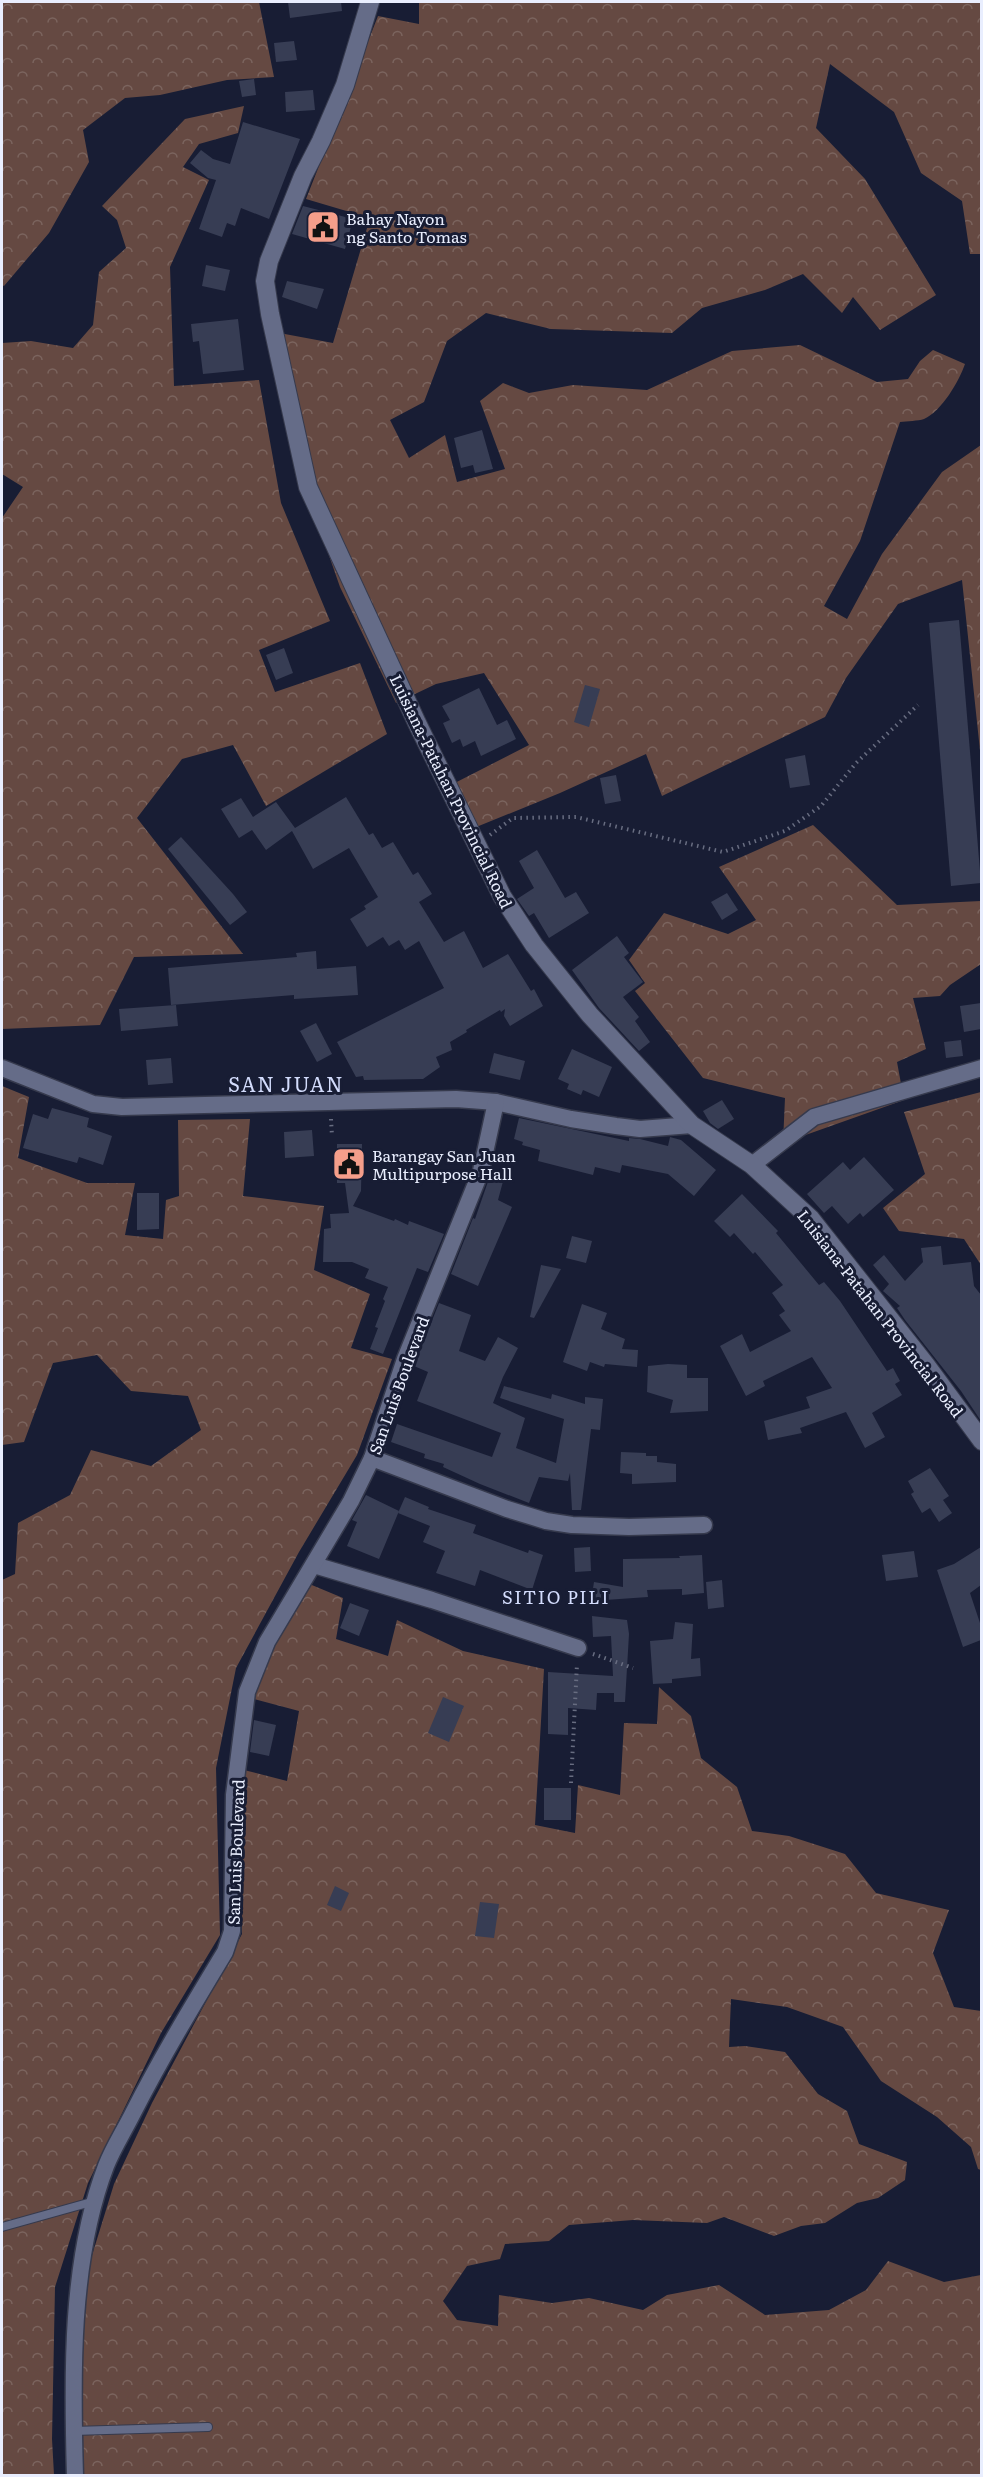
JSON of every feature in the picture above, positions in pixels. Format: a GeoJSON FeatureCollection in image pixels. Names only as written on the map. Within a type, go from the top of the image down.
{"type":"FeatureCollection","features":[{"type":"Feature","properties":{"kind":"street","name":"Luisiana-Patahan Provincial Road"},"geometry":{"type":"LineString","coordinates":[[370,2],[345,85],[303,176],[273,250],[265,281],[270,314],[308,487],[397,680],[502,896],[534,945],[590,1015],[692,1125],[752,1166],[811,1219],[926,1365],[981,1442]]}},
{"type":"Feature","properties":{"kind":"street"},"geometry":{"type":"LineString","coordinates":[[2,1068],[93,1104],[122,1107],[456,1099],[496,1102],[571,1119],[640,1129],[692,1125]]}},
{"type":"Feature","properties":{"kind":"street"},"geometry":{"type":"LineString","coordinates":[[752,1166],[814,1117],[981,1068]]}},
{"type":"Feature","properties":{"kind":"street","name":"San Luis Boulevard"},"geometry":{"type":"LineString","coordinates":[[75,2475],[72,2375],[80,2278],[95,2201],[106,2164],[156,2067],[225,1952],[232,1931],[234,1795],[247,1692],[267,1642],[314,1566],[351,1501],[372,1458],[405,1359],[481,1171],[496,1102]]}},
{"type":"Feature","properties":{"kind":"street"},"geometry":{"type":"LineString","coordinates":[[372,1458],[507,1509],[546,1521],[572,1526],[704,1525]]}},
{"type":"Feature","properties":{"kind":"street"},"geometry":{"type":"LineString","coordinates":[[314,1566],[432,1600],[578,1648]]}},
{"type":"Feature","properties":{"kind":"lane"},"geometry":{"type":"LineString","coordinates":[[2,2227],[95,2201]]}},
{"type":"Feature","properties":{"kind":"lane"},"geometry":{"type":"LineString","coordinates":[[73,2431],[208,2427]]}},
{"type":"Feature","properties":{"kind":"path"},"geometry":{"type":"LineString","coordinates":[[477,844],[513,818],[576,817],[723,852],[785,831],[821,806],[856,763],[918,705]]}},
{"type":"Feature","properties":{"kind":"path"},"geometry":{"type":"LineString","coordinates":[[571,1783],[578,1648],[633,1668]]}},
{"type":"Feature","properties":{"kind":"green space"},"geometry":{"type":"Polygon","coordinates":[[[2,2],[259,2],[274,77],[227,80],[160,95],[125,98],[83,130],[89,162],[49,233],[4,286],[2,285],[2,2]]]}},
{"type":"Feature","properties":{"kind":"green space"},"geometry":{"type":"Polygon","coordinates":[[[419,2],[981,2],[981,254],[970,254],[962,201],[921,173],[894,112],[830,64],[816,128],[865,179],[936,295],[880,330],[853,297],[842,313],[803,274],[765,290],[702,308],[672,333],[551,329],[486,313],[447,341],[424,402],[390,420],[409,458],[445,435],[457,482],[505,469],[480,401],[503,383],[529,393],[573,385],[647,390],[732,351],[800,345],[877,382],[908,379],[920,361],[933,350],[965,364],[954,387],[931,415],[916,421],[900,422],[860,541],[824,606],[847,619],[882,554],[942,472],[981,445],[981,760],[962,580],[898,604],[846,678],[825,717],[662,796],[646,754],[560,793],[464,832],[445,788],[529,745],[484,673],[436,684],[396,703],[340,587],[302,478],[274,332],[333,343],[370,218],[306,199],[378,16],[419,24],[419,2]]]}},
{"type":"Feature","properties":{"kind":"green space"},"geometry":{"type":"Polygon","coordinates":[[[244,106],[238,133],[199,144],[183,167],[209,180],[170,267],[174,386],[259,380],[281,503],[330,621],[259,650],[275,692],[360,663],[387,734],[266,806],[233,745],[182,759],[137,818],[243,954],[134,957],[100,1025],[2,1029],[2,518],[23,487],[2,474],[2,343],[31,341],[73,348],[93,325],[99,272],[126,248],[117,220],[102,206],[185,119],[244,106]]]}},
{"type":"Feature","properties":{"kind":"green space"},"geometry":{"type":"Polygon","coordinates":[[[813,825],[897,905],[981,901],[981,964],[950,985],[940,996],[913,998],[926,1049],[897,1062],[904,1100],[783,1143],[785,1098],[703,1078],[635,991],[645,983],[629,960],[664,913],[728,934],[756,920],[719,867],[813,825]]]}},
{"type":"Feature","properties":{"kind":"green space"},"geometry":{"type":"Polygon","coordinates":[[[2,1086],[29,1097],[18,1158],[87,1183],[135,1183],[125,1235],[163,1239],[166,1200],[179,1196],[178,1120],[250,1119],[243,1196],[324,1206],[314,1270],[370,1294],[351,1348],[392,1359],[357,1455],[299,1552],[236,1668],[216,1768],[220,1935],[161,2033],[88,2183],[55,2287],[52,2439],[54,2475],[2,2475],[2,1580],[15,1574],[18,1523],[70,1495],[91,1450],[151,1466],[201,1430],[188,1396],[131,1391],[97,1355],[53,1363],[24,1442],[2,1445],[2,1086]]]}},
{"type":"Feature","properties":{"kind":"green space"},"geometry":{"type":"Polygon","coordinates":[[[982,1092],[981,1265],[964,1239],[899,1231],[883,1208],[925,1174],[904,1112],[982,1092]]]}},
{"type":"Feature","properties":{"kind":"green space"},"geometry":{"type":"Polygon","coordinates":[[[307,1583],[343,1598],[336,1639],[388,1656],[397,1620],[463,1651],[544,1669],[535,1825],[575,1833],[578,1785],[620,1795],[624,1723],[657,1724],[659,1687],[691,1716],[701,1758],[737,1787],[752,1831],[789,1836],[845,1854],[876,1893],[949,1910],[933,1953],[954,2007],[981,2011],[981,2170],[978,2169],[971,2147],[937,2117],[881,2081],[843,2027],[787,2007],[731,1999],[729,2047],[745,2046],[785,2052],[818,2094],[847,2111],[859,2144],[907,2162],[905,2180],[878,2198],[857,2203],[825,2223],[801,2226],[774,2236],[724,2217],[707,2223],[633,2220],[569,2225],[549,2241],[505,2244],[500,2259],[467,2266],[443,2301],[457,2320],[498,2326],[499,2295],[552,2303],[589,2298],[643,2310],[667,2295],[719,2285],[765,2315],[829,2310],[866,2290],[888,2261],[944,2282],[981,2275],[981,2475],[73,2476],[77,2304],[114,2184],[152,2103],[242,1934],[236,1768],[287,1781],[299,1711],[250,1698],[269,1647],[307,1583]]]}},
{"type":"Feature","properties":{"kind":"building"},"geometry":{"type":"Polygon","coordinates":[[[288,2],[341,2],[342,11],[290,18],[288,2]]]}},
{"type":"Feature","properties":{"kind":"building"},"geometry":{"type":"Polygon","coordinates":[[[294,41],[297,60],[276,62],[274,43],[294,41]]]}},
{"type":"Feature","properties":{"kind":"building"},"geometry":{"type":"Polygon","coordinates":[[[254,79],[256,95],[242,97],[239,81],[254,79]]]}},
{"type":"Feature","properties":{"kind":"building"},"geometry":{"type":"Polygon","coordinates":[[[313,90],[315,110],[286,112],[285,92],[313,90]]]}},
{"type":"Feature","properties":{"kind":"building"},"geometry":{"type":"Polygon","coordinates":[[[243,122],[300,139],[269,219],[241,208],[235,226],[227,223],[222,237],[199,229],[216,180],[208,178],[190,163],[201,150],[213,159],[230,164],[243,122]]]}},
{"type":"Feature","properties":{"kind":"building","name":"Bahay Nayon ng Santo Tomas"},"geometry":{"type":"Polygon","coordinates":[[[303,206],[353,219],[345,249],[292,234],[303,206]]]}},
{"type":"Feature","properties":{"kind":"building"},"geometry":{"type":"Polygon","coordinates":[[[206,265],[230,270],[225,291],[202,286],[206,265]]]}},
{"type":"Feature","properties":{"kind":"building"},"geometry":{"type":"Polygon","coordinates":[[[287,281],[324,289],[317,309],[282,297],[287,281]]]}},
{"type":"Feature","properties":{"kind":"building"},"geometry":{"type":"Polygon","coordinates":[[[238,319],[244,370],[203,374],[199,341],[193,342],[191,324],[238,319]]]}},
{"type":"Feature","properties":{"kind":"building"},"geometry":{"type":"Polygon","coordinates":[[[482,430],[493,469],[475,473],[473,465],[461,468],[454,438],[482,430]]]}},
{"type":"Feature","properties":{"kind":"building"},"geometry":{"type":"Polygon","coordinates":[[[959,620],[981,883],[951,886],[929,623],[959,620]]]}},
{"type":"Feature","properties":{"kind":"building"},"geometry":{"type":"Polygon","coordinates":[[[284,648],[293,673],[276,680],[266,655],[284,648]]]}},
{"type":"Feature","properties":{"kind":"building"},"geometry":{"type":"Polygon","coordinates":[[[585,685],[600,689],[589,727],[574,722],[585,685]]]}},
{"type":"Feature","properties":{"kind":"building"},"geometry":{"type":"Polygon","coordinates":[[[479,688],[497,725],[507,720],[516,739],[481,756],[475,741],[463,747],[460,739],[452,743],[443,723],[450,720],[442,706],[479,688]]]}},
{"type":"Feature","properties":{"kind":"building"},"geometry":{"type":"Polygon","coordinates":[[[805,755],[810,785],[790,788],[785,759],[805,755]]]}},
{"type":"Feature","properties":{"kind":"building"},"geometry":{"type":"Polygon","coordinates":[[[616,775],[621,801],[605,804],[600,778],[616,775]]]}},
{"type":"Feature","properties":{"kind":"building"},"geometry":{"type":"Polygon","coordinates":[[[346,797],[369,835],[373,833],[382,848],[393,842],[413,875],[418,872],[432,894],[419,902],[444,942],[464,931],[483,968],[508,954],[531,991],[534,989],[543,1006],[510,1026],[504,1016],[505,1009],[466,1030],[467,1032],[450,1042],[452,1050],[436,1057],[440,1067],[423,1079],[364,1080],[363,1076],[356,1077],[337,1042],[444,988],[419,941],[405,950],[399,940],[389,946],[383,937],[367,947],[350,919],[366,909],[364,906],[378,897],[349,848],[313,869],[292,831],[266,850],[252,830],[239,838],[221,809],[241,798],[253,817],[276,802],[295,828],[346,797]]]}},
{"type":"Feature","properties":{"kind":"building"},"geometry":{"type":"Polygon","coordinates":[[[181,837],[247,912],[230,925],[168,849],[181,837]]]}},
{"type":"Feature","properties":{"kind":"building"},"geometry":{"type":"Polygon","coordinates":[[[537,850],[565,898],[576,892],[589,913],[549,938],[534,913],[529,916],[517,899],[534,888],[519,861],[537,850]]]}},
{"type":"Feature","properties":{"kind":"building"},"geometry":{"type":"Polygon","coordinates":[[[727,893],[738,910],[722,920],[711,902],[727,893]]]}},
{"type":"Feature","properties":{"kind":"building"},"geometry":{"type":"Polygon","coordinates":[[[617,936],[629,953],[624,957],[643,982],[623,997],[639,1017],[635,1021],[650,1042],[639,1051],[599,1008],[572,970],[617,936]]]}},
{"type":"Feature","properties":{"kind":"building"},"geometry":{"type":"Polygon","coordinates":[[[316,951],[317,969],[356,966],[358,995],[294,999],[294,995],[171,1005],[168,968],[297,957],[296,953],[316,951]]]}},
{"type":"Feature","properties":{"kind":"building"},"geometry":{"type":"Polygon","coordinates":[[[981,1003],[981,1029],[964,1032],[960,1006],[981,1003]]]}},
{"type":"Feature","properties":{"kind":"building"},"geometry":{"type":"Polygon","coordinates":[[[176,1005],[178,1026],[121,1031],[119,1009],[176,1005]]]}},
{"type":"Feature","properties":{"kind":"building"},"geometry":{"type":"Polygon","coordinates":[[[316,1023],[332,1054],[317,1062],[300,1031],[316,1023]]]}},
{"type":"Feature","properties":{"kind":"building"},"geometry":{"type":"Polygon","coordinates":[[[961,1040],[963,1056],[946,1058],[944,1042],[961,1040]]]}},
{"type":"Feature","properties":{"kind":"building"},"geometry":{"type":"Polygon","coordinates":[[[572,1049],[612,1067],[599,1097],[583,1090],[581,1095],[567,1089],[569,1084],[558,1079],[572,1049]]]}},
{"type":"Feature","properties":{"kind":"building"},"geometry":{"type":"Polygon","coordinates":[[[494,1053],[525,1061],[520,1080],[489,1073],[494,1053]]]}},
{"type":"Feature","properties":{"kind":"building"},"geometry":{"type":"Polygon","coordinates":[[[171,1058],[173,1083],[148,1085],[146,1060],[171,1058]]]}},
{"type":"Feature","properties":{"kind":"building"},"geometry":{"type":"Polygon","coordinates":[[[722,1100],[734,1119],[718,1129],[710,1123],[703,1111],[722,1100]]]}},
{"type":"Feature","properties":{"kind":"building"},"geometry":{"type":"Polygon","coordinates":[[[52,1108],[89,1118],[87,1127],[112,1136],[103,1165],[79,1157],[77,1163],[23,1148],[33,1114],[48,1119],[52,1108]]]}},
{"type":"Feature","properties":{"kind":"building"},"geometry":{"type":"Polygon","coordinates":[[[519,1118],[629,1141],[629,1138],[640,1139],[668,1146],[670,1137],[681,1140],[716,1170],[694,1196],[668,1174],[622,1165],[620,1173],[595,1167],[593,1175],[538,1161],[540,1150],[522,1145],[523,1142],[514,1139],[519,1118]]]}},
{"type":"Feature","properties":{"kind":"building"},"geometry":{"type":"Polygon","coordinates":[[[312,1130],[314,1156],[285,1158],[284,1132],[312,1130]]]}},
{"type":"Feature","properties":{"kind":"building"},"geometry":{"type":"Polygon","coordinates":[[[337,1144],[362,1144],[361,1191],[353,1206],[394,1221],[395,1219],[408,1225],[409,1221],[444,1234],[428,1272],[417,1268],[383,1354],[370,1349],[378,1328],[375,1327],[388,1287],[365,1278],[369,1269],[352,1262],[323,1262],[324,1229],[331,1228],[330,1214],[349,1213],[345,1183],[337,1183],[337,1144]]]}},
{"type":"Feature","properties":{"kind":"building"},"geometry":{"type":"Polygon","coordinates":[[[864,1157],[894,1190],[863,1217],[860,1213],[848,1224],[832,1206],[824,1213],[807,1194],[843,1162],[850,1170],[864,1157]]]}},
{"type":"Feature","properties":{"kind":"building"},"geometry":{"type":"Polygon","coordinates":[[[492,1170],[505,1174],[498,1200],[512,1207],[478,1286],[451,1274],[473,1218],[475,1219],[492,1170]]]}},
{"type":"Feature","properties":{"kind":"building"},"geometry":{"type":"Polygon","coordinates":[[[137,1193],[159,1193],[159,1229],[137,1230],[137,1193]]]}},
{"type":"Feature","properties":{"kind":"building"},"geometry":{"type":"Polygon","coordinates":[[[742,1194],[778,1231],[776,1233],[819,1285],[824,1282],[840,1301],[887,1371],[893,1368],[900,1381],[895,1384],[902,1395],[872,1413],[885,1437],[865,1448],[846,1412],[800,1428],[802,1433],[768,1440],[764,1421],[810,1408],[806,1397],[832,1388],[812,1357],[763,1381],[765,1386],[746,1396],[720,1346],[742,1334],[750,1352],[791,1331],[779,1315],[785,1311],[772,1293],[783,1285],[755,1252],[753,1254],[734,1233],[730,1237],[714,1221],[742,1194]]]}},
{"type":"Feature","properties":{"kind":"building"},"geometry":{"type":"Polygon","coordinates":[[[572,1236],[592,1241],[586,1263],[566,1258],[572,1236]]]}},
{"type":"Feature","properties":{"kind":"building"},"geometry":{"type":"Polygon","coordinates":[[[941,1246],[943,1265],[971,1262],[974,1286],[981,1295],[981,1421],[961,1391],[905,1320],[897,1308],[900,1306],[883,1291],[889,1284],[873,1265],[884,1255],[905,1281],[923,1262],[921,1248],[941,1246]]]}},
{"type":"Feature","properties":{"kind":"building"},"geometry":{"type":"Polygon","coordinates":[[[541,1265],[561,1269],[534,1318],[530,1317],[541,1265]]]}},
{"type":"Feature","properties":{"kind":"building"},"geometry":{"type":"Polygon","coordinates":[[[439,1303],[471,1315],[459,1351],[485,1361],[498,1337],[518,1348],[493,1403],[525,1418],[516,1448],[556,1463],[564,1419],[500,1398],[504,1386],[551,1399],[552,1394],[585,1404],[585,1397],[603,1399],[600,1430],[591,1429],[581,1510],[572,1510],[570,1473],[568,1481],[539,1477],[529,1503],[443,1467],[444,1464],[424,1458],[425,1454],[391,1442],[397,1424],[492,1457],[501,1433],[417,1401],[428,1372],[414,1366],[439,1303]]]}},
{"type":"Feature","properties":{"kind":"building"},"geometry":{"type":"Polygon","coordinates":[[[582,1304],[607,1313],[601,1329],[625,1339],[622,1349],[638,1350],[637,1367],[605,1364],[604,1367],[590,1362],[587,1371],[563,1362],[582,1304]]]}},
{"type":"Feature","properties":{"kind":"building"},"geometry":{"type":"Polygon","coordinates":[[[687,1365],[687,1378],[708,1378],[708,1411],[670,1413],[673,1400],[647,1392],[648,1366],[687,1365]]]}},
{"type":"Feature","properties":{"kind":"building"},"geometry":{"type":"Polygon","coordinates":[[[621,1452],[646,1453],[646,1456],[657,1456],[657,1462],[676,1464],[676,1482],[632,1484],[632,1474],[620,1473],[621,1452]]]}},
{"type":"Feature","properties":{"kind":"building"},"geometry":{"type":"Polygon","coordinates":[[[930,1468],[949,1496],[943,1500],[952,1513],[939,1522],[930,1508],[922,1513],[911,1494],[914,1492],[908,1481],[930,1468]]]}},
{"type":"Feature","properties":{"kind":"building"},"geometry":{"type":"Polygon","coordinates":[[[366,1495],[399,1511],[379,1559],[347,1546],[357,1522],[352,1520],[366,1495]]]}},
{"type":"Feature","properties":{"kind":"building"},"geometry":{"type":"Polygon","coordinates":[[[405,1497],[429,1507],[428,1509],[476,1525],[473,1533],[528,1553],[529,1550],[543,1555],[532,1590],[480,1570],[475,1586],[436,1573],[445,1551],[423,1542],[430,1526],[398,1513],[405,1497]]]}},
{"type":"Feature","properties":{"kind":"building"},"geometry":{"type":"Polygon","coordinates":[[[590,1547],[591,1571],[575,1572],[574,1548],[590,1547]]]}},
{"type":"Feature","properties":{"kind":"building"},"geometry":{"type":"Polygon","coordinates":[[[981,1547],[981,1585],[970,1593],[981,1626],[981,1640],[963,1647],[937,1570],[954,1564],[981,1547]]]}},
{"type":"Feature","properties":{"kind":"building"},"geometry":{"type":"Polygon","coordinates":[[[914,1551],[918,1577],[886,1581],[882,1555],[914,1551]]]}},
{"type":"Feature","properties":{"kind":"building"},"geometry":{"type":"Polygon","coordinates":[[[702,1555],[704,1593],[682,1595],[682,1589],[647,1590],[648,1597],[591,1601],[594,1582],[623,1587],[623,1559],[680,1558],[679,1556],[702,1555]]]}},
{"type":"Feature","properties":{"kind":"building"},"geometry":{"type":"Polygon","coordinates":[[[722,1580],[724,1607],[708,1609],[706,1582],[722,1580]]]}},
{"type":"Feature","properties":{"kind":"building"},"geometry":{"type":"Polygon","coordinates":[[[350,1603],[369,1610],[359,1636],[340,1628],[350,1603]]]}},
{"type":"Feature","properties":{"kind":"building"},"geometry":{"type":"Polygon","coordinates":[[[592,1616],[627,1620],[629,1634],[625,1702],[614,1702],[614,1693],[597,1693],[596,1710],[568,1708],[568,1735],[548,1734],[548,1672],[613,1676],[611,1636],[593,1637],[592,1616]]]}},
{"type":"Feature","properties":{"kind":"building"},"geometry":{"type":"Polygon","coordinates":[[[675,1622],[693,1624],[691,1659],[700,1658],[701,1676],[672,1679],[672,1683],[653,1684],[650,1641],[673,1639],[675,1622]]]}},
{"type":"Feature","properties":{"kind":"building"},"geometry":{"type":"Polygon","coordinates":[[[443,1697],[464,1706],[449,1742],[428,1733],[443,1697]]]}},
{"type":"Feature","properties":{"kind":"building"},"geometry":{"type":"Polygon","coordinates":[[[254,1720],[276,1725],[269,1756],[250,1752],[254,1720]]]}},
{"type":"Feature","properties":{"kind":"building"},"geometry":{"type":"Polygon","coordinates":[[[544,1788],[571,1788],[571,1820],[544,1820],[544,1788]]]}},
{"type":"Feature","properties":{"kind":"building"},"geometry":{"type":"Polygon","coordinates":[[[335,1886],[349,1893],[341,1911],[327,1905],[335,1886]]]}},
{"type":"Feature","properties":{"kind":"building"},"geometry":{"type":"Polygon","coordinates":[[[480,1902],[499,1904],[494,1938],[475,1936],[480,1902]]]}},
{"type":"Feature","properties":{"kind":"place","name":"Bahay Nayon ng Santo Tomas"},"geometry":{"type":"Point","coordinates":[323,227]}},
{"type":"Feature","properties":{"kind":"place","name":"Barangay San Juan Multipurpose Hall"},"geometry":{"type":"Point","coordinates":[349,1164]}},
{"type":"Feature","properties":{"kind":"district","name":"SAN JUAN"},"geometry":{"type":"Point","coordinates":[286,1083]}},
{"type":"Feature","properties":{"kind":"district","name":"SITIO PILI"},"geometry":{"type":"Point","coordinates":[556,1596]}}]}
